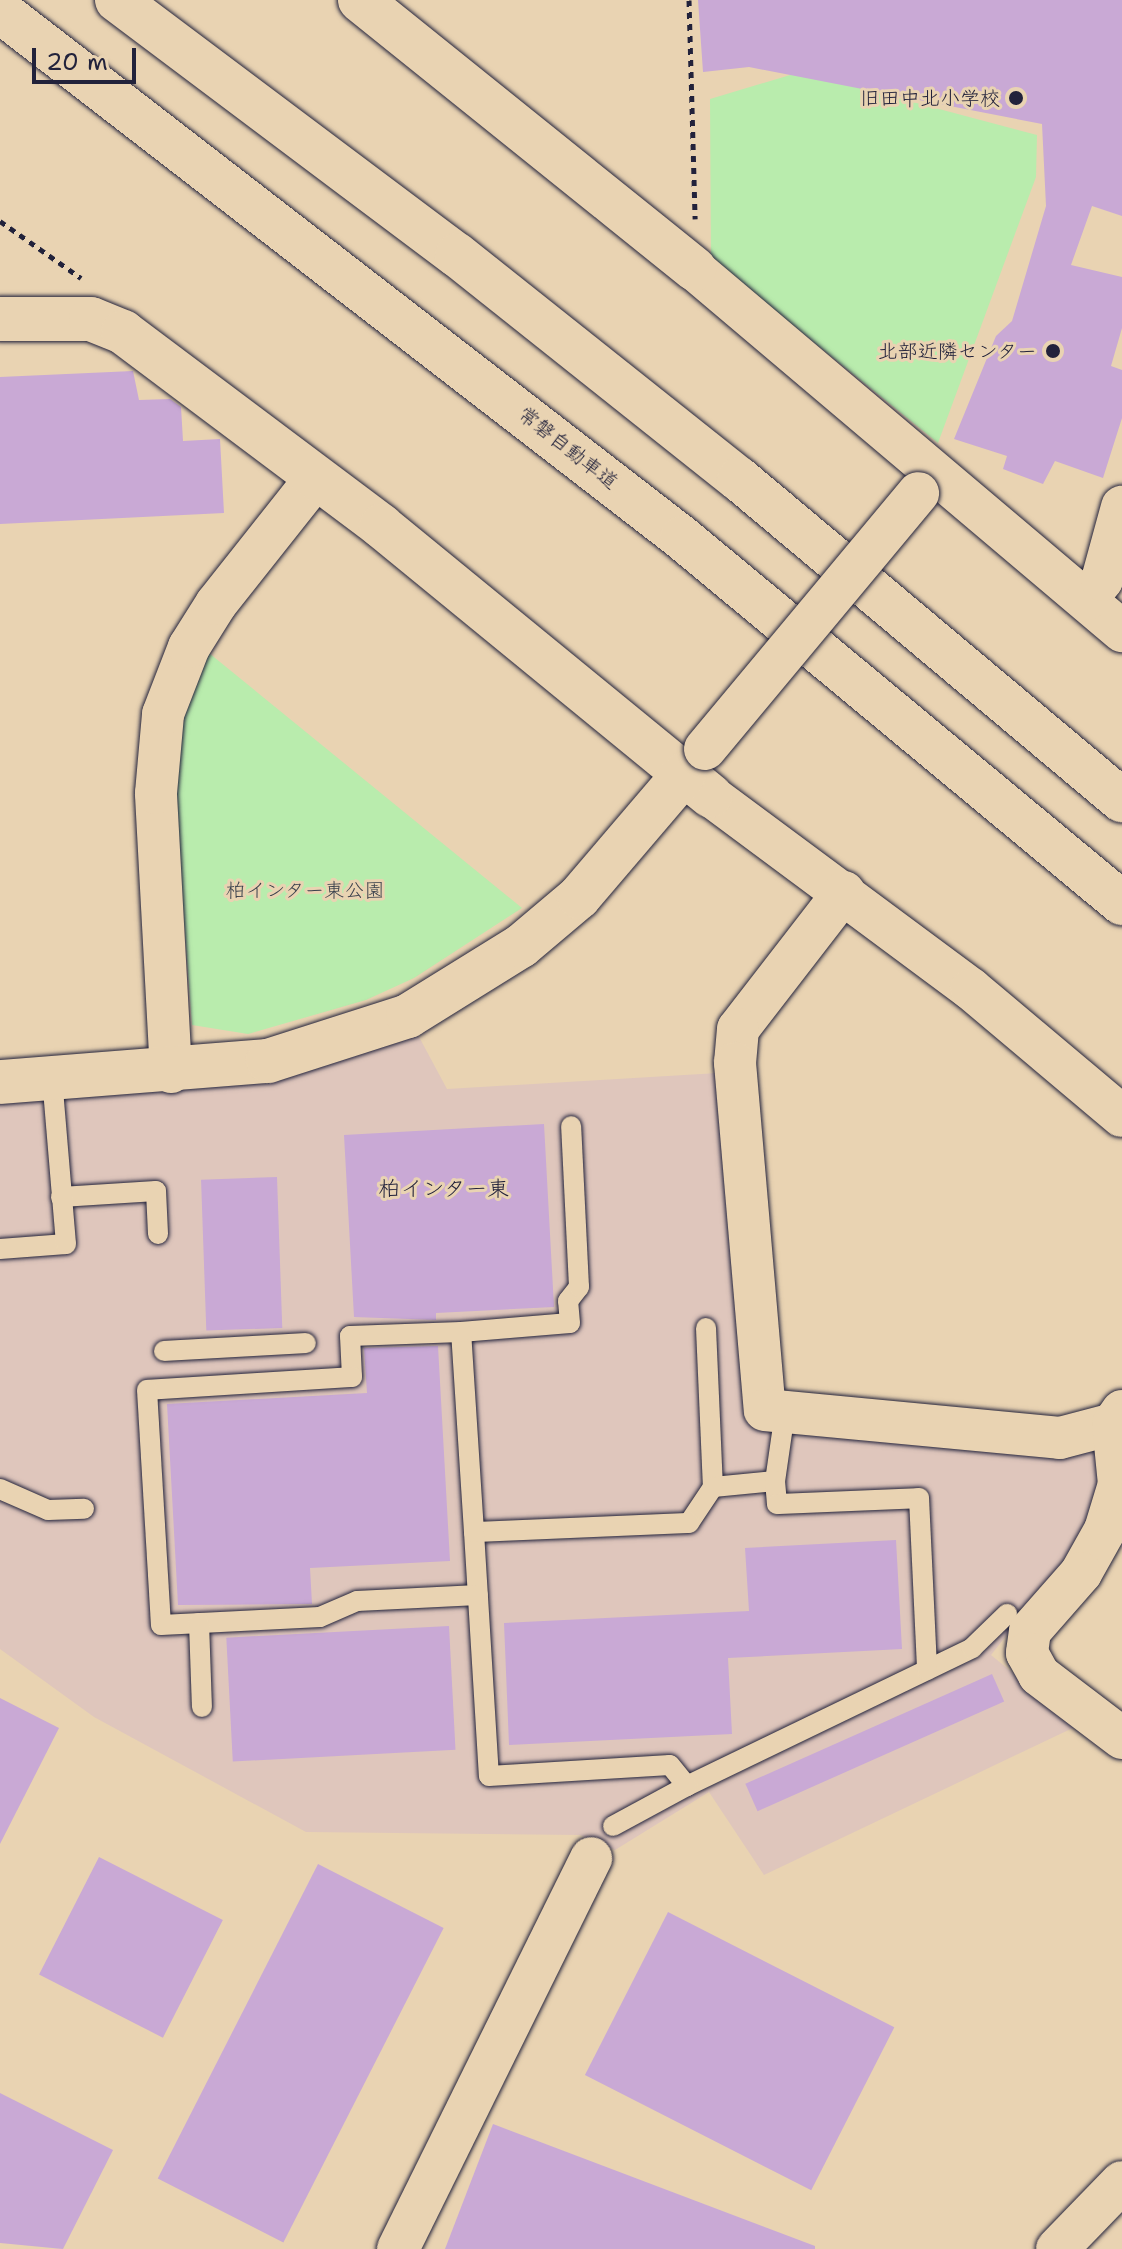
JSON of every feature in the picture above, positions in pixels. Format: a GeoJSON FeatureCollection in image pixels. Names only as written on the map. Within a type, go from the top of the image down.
{"type":"FeatureCollection","features":[{"type":"Feature","properties":{"kind":"main road"},"geometry":{"type":"LineString","coordinates":[[117,0],[702,450],[1122,800]]}},
{"type":"Feature","properties":{"kind":"main road"},"geometry":{"type":"LineString","coordinates":[[360,0],[694,269]]}},
{"type":"Feature","properties":{"kind":"main road","name":"常磐自動車道"},"geometry":{"type":"LineString","coordinates":[[0,11],[682,538],[1122,903]]}},
{"type":"Feature","properties":{"kind":"main road"},"geometry":{"type":"LineString","coordinates":[[0,319],[91,319],[123,332],[700,773],[579,897],[462,987],[408,1016],[322,1047],[171,1072],[0,1082]]}},
{"type":"Feature","properties":{"kind":"street"},"geometry":{"type":"LineString","coordinates":[[694,269],[926,483],[1087,599],[1122,631]]}},
{"type":"Feature","properties":{"kind":"street"},"geometry":{"type":"LineString","coordinates":[[171,1072],[156,793],[163,714],[189,647],[216,604],[316,478]]}},
{"type":"Feature","properties":{"kind":"street"},"geometry":{"type":"LineString","coordinates":[[926,483],[700,773],[1122,1116]]}},
{"type":"Feature","properties":{"kind":"street"},"geometry":{"type":"LineString","coordinates":[[1087,599],[1102,580],[1122,507]]}},
{"type":"Feature","properties":{"kind":"street"},"geometry":{"type":"LineString","coordinates":[[844,892],[738,1029],[735,1063],[765,1410],[1060,1438],[1117,1418],[1119,1484],[1105,1530],[1081,1573],[1030,1631],[1027,1653],[1039,1675],[1122,1738]]}},
{"type":"Feature","properties":{"kind":"street"},"geometry":{"type":"LineString","coordinates":[[398,2249],[602,1842]]}},
{"type":"Feature","properties":{"kind":"street"},"geometry":{"type":"LineString","coordinates":[[1057,2249],[1122,2182]]}},
{"type":"Feature","properties":{"kind":"lane"},"geometry":{"type":"LineString","coordinates":[[0,1249],[66,1244],[52,1079]]}},
{"type":"Feature","properties":{"kind":"lane"},"geometry":{"type":"LineString","coordinates":[[478,1595],[357,1601],[320,1617],[161,1625],[147,1390],[352,1377],[350,1336],[461,1332],[570,1323],[568,1301],[579,1287],[571,1126]]}},
{"type":"Feature","properties":{"kind":"lane"},"geometry":{"type":"LineString","coordinates":[[61,1197],[156,1191],[158,1234]]}},
{"type":"Feature","properties":{"kind":"lane"},"geometry":{"type":"LineString","coordinates":[[474,1532],[689,1523],[713,1487],[706,1328]]}},
{"type":"Feature","properties":{"kind":"lane"},"geometry":{"type":"LineString","coordinates":[[461,1332],[489,1776],[670,1765],[687,1786]]}},
{"type":"Feature","properties":{"kind":"lane"},"geometry":{"type":"LineString","coordinates":[[164,1351],[306,1343]]}},
{"type":"Feature","properties":{"kind":"lane"},"geometry":{"type":"LineString","coordinates":[[785,1412],[775,1481],[777,1504],[919,1498],[927,1670]]}},
{"type":"Feature","properties":{"kind":"lane"},"geometry":{"type":"LineString","coordinates":[[713,1487],[775,1481]]}},
{"type":"Feature","properties":{"kind":"lane"},"geometry":{"type":"LineString","coordinates":[[0,1489],[48,1510],[84,1509]]}},
{"type":"Feature","properties":{"kind":"lane"},"geometry":{"type":"LineString","coordinates":[[602,1842],[687,1786],[972,1648],[1007,1614]]}},
{"type":"Feature","properties":{"kind":"lane"},"geometry":{"type":"LineString","coordinates":[[199,1623],[202,1707]]}},
{"type":"Feature","properties":{"kind":"path"},"geometry":{"type":"LineString","coordinates":[[689,0],[694,269]]}},
{"type":"Feature","properties":{"kind":"path"},"geometry":{"type":"LineString","coordinates":[[0,221],[104,295],[123,332]]}},
{"type":"Feature","properties":{"kind":"shaded area"},"geometry":{"type":"Polygon","coordinates":[[[418,1035],[447,1089],[718,1073],[749,1421],[1093,1448],[1106,1462],[1088,1532],[991,1655],[1077,1726],[764,1875],[709,1792],[615,1850],[580,1835],[306,1832],[94,1717],[0,1649],[0,1097],[418,1035]]]}},
{"type":"Feature","properties":{"kind":"green space"},"geometry":{"type":"Polygon","coordinates":[[[800,72],[1037,135],[1036,177],[938,443],[711,259],[710,99],[800,72]]]}},
{"type":"Feature","properties":{"kind":"green space","name":"柏インター東公園"},"geometry":{"type":"Polygon","coordinates":[[[204,649],[522,908],[414,978],[366,1000],[248,1034],[192,1025],[175,805],[181,714],[204,649]]]}},
{"type":"Feature","properties":{"kind":"building","name":"旧田中北小学校"},"geometry":{"type":"Polygon","coordinates":[[[698,0],[1122,0],[1122,216],[1092,206],[1071,265],[1122,277],[1122,328],[1111,366],[1122,370],[1122,418],[1103,478],[1055,461],[1043,484],[1003,469],[1007,456],[954,439],[996,336],[1012,321],[1046,206],[1042,124],[749,67],[703,72],[698,0]]]}},
{"type":"Feature","properties":{"kind":"building"},"geometry":{"type":"Polygon","coordinates":[[[133,371],[139,400],[170,399],[181,407],[183,441],[220,439],[224,513],[0,524],[0,377],[133,371]]]}},
{"type":"Feature","properties":{"kind":"building"},"geometry":{"type":"Polygon","coordinates":[[[544,1124],[554,1307],[436,1313],[436,1320],[354,1317],[344,1135],[544,1124]]]}},
{"type":"Feature","properties":{"kind":"building"},"geometry":{"type":"Polygon","coordinates":[[[277,1177],[282,1328],[206,1331],[201,1180],[277,1177]]]}},
{"type":"Feature","properties":{"kind":"building"},"geometry":{"type":"Polygon","coordinates":[[[438,1346],[450,1561],[310,1568],[312,1604],[178,1605],[167,1404],[367,1393],[364,1348],[438,1346]]]}},
{"type":"Feature","properties":{"kind":"building"},"geometry":{"type":"Polygon","coordinates":[[[896,1540],[902,1649],[728,1658],[732,1734],[509,1745],[504,1623],[749,1611],[745,1548],[896,1540]]]}},
{"type":"Feature","properties":{"kind":"building"},"geometry":{"type":"Polygon","coordinates":[[[449,1626],[455,1750],[233,1762],[226,1638],[449,1626]]]}},
{"type":"Feature","properties":{"kind":"building"},"geometry":{"type":"Polygon","coordinates":[[[992,1674],[1004,1701],[758,1811],[745,1784],[992,1674]]]}},
{"type":"Feature","properties":{"kind":"building"},"geometry":{"type":"Polygon","coordinates":[[[0,1698],[59,1728],[0,1844],[0,1698]]]}},
{"type":"Feature","properties":{"kind":"building"},"geometry":{"type":"Polygon","coordinates":[[[99,1857],[223,1920],[163,2038],[39,1975],[99,1857]]]}},
{"type":"Feature","properties":{"kind":"building"},"geometry":{"type":"Polygon","coordinates":[[[318,1864],[444,1928],[283,2243],[158,2179],[318,1864]]]}},
{"type":"Feature","properties":{"kind":"building"},"geometry":{"type":"Polygon","coordinates":[[[668,1912],[894,2027],[811,2190],[585,2075],[668,1912]]]}},
{"type":"Feature","properties":{"kind":"building"},"geometry":{"type":"Polygon","coordinates":[[[0,2093],[113,2150],[63,2249],[0,2243],[0,2093]]]}},
{"type":"Feature","properties":{"kind":"building"},"geometry":{"type":"Polygon","coordinates":[[[493,2124],[815,2246],[815,2249],[445,2249],[493,2124]]]}},
{"type":"Feature","properties":{"kind":"place","name":"旧田中北小学校"},"geometry":{"type":"Point","coordinates":[1016,98]}},
{"type":"Feature","properties":{"kind":"place","name":"北部近隣センター"},"geometry":{"type":"Point","coordinates":[1053,351]}},
{"type":"Feature","properties":{"kind":"district","name":"柏インター東"},"geometry":{"type":"Point","coordinates":[444,1189]}}]}
